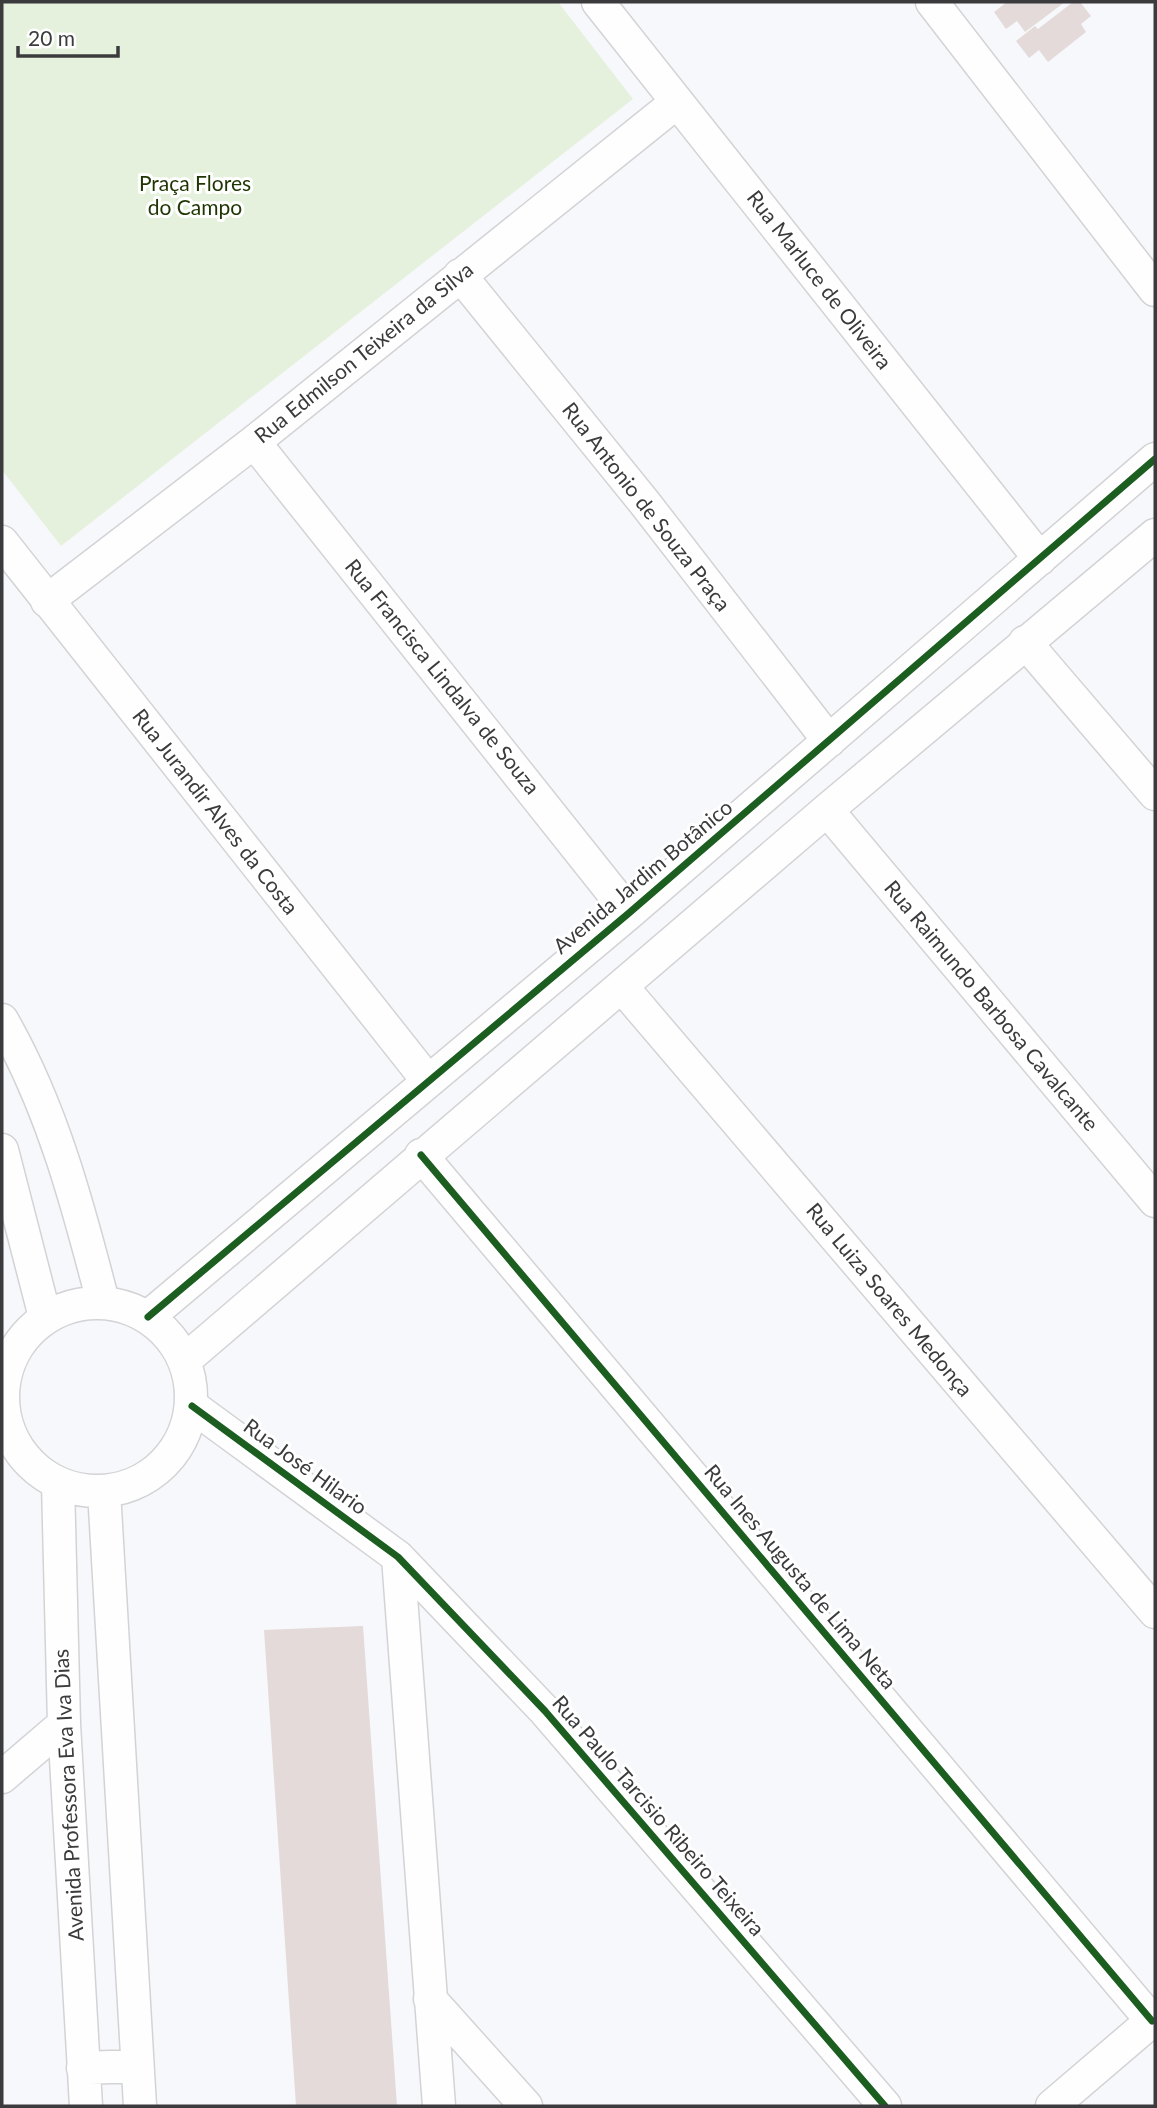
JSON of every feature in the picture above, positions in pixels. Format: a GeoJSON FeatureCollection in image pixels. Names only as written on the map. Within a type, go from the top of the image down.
{"type":"FeatureCollection","features":[{"type":"Feature","properties":{"kind":"street","name":"Rua Marluce de Oliveira"},"geometry":{"type":"LineString","coordinates":[[598,2],[1040,559]]}},
{"type":"Feature","properties":{"kind":"street"},"geometry":{"type":"LineString","coordinates":[[932,2],[1155,290]]}},
{"type":"Feature","properties":{"kind":"street","name":"Rua Edmilson Teixeira da Silva"},"geometry":{"type":"LineString","coordinates":[[47,601],[254,442],[677,102]]}},
{"type":"Feature","properties":{"kind":"street","name":"Rua Antonio de Souza Praça"},"geometry":{"type":"LineString","coordinates":[[460,275],[644,502],[829,741]]}},
{"type":"Feature","properties":{"kind":"street","name":"Rua Francisca Lindalva de Souza"},"geometry":{"type":"LineString","coordinates":[[254,442],[629,913]]}},
{"type":"Feature","properties":{"kind":"street","name":"Avenida Jardim Botânico"},"geometry":{"type":"LineString","coordinates":[[148,1317],[629,913],[1155,459]]}},
{"type":"Feature","properties":{"kind":"street"},"geometry":{"type":"LineString","coordinates":[[185,1360],[421,1155],[623,988],[827,810],[1155,535]]}},
{"type":"Feature","properties":{"kind":"street","name":"Rua Jurandir Alves da Costa"},"geometry":{"type":"LineString","coordinates":[[2,542],[428,1081]]}},
{"type":"Feature","properties":{"kind":"street"},"geometry":{"type":"LineString","coordinates":[[1025,642],[1155,794]]}},
{"type":"Feature","properties":{"kind":"street","name":"Rua Raimundo Barbosa Cavalcante"},"geometry":{"type":"LineString","coordinates":[[827,810],[1155,1201]]}},
{"type":"Feature","properties":{"kind":"street","name":"Rua Luiza Soares Medonça"},"geometry":{"type":"LineString","coordinates":[[623,988],[1155,1612]]}},
{"type":"Feature","properties":{"kind":"street"},"geometry":{"type":"LineString","coordinates":[[2,1020],[18,1048],[59,1146],[103,1302]]}},
{"type":"Feature","properties":{"kind":"street"},"geometry":{"type":"LineString","coordinates":[[2,1150],[45,1317]]}},
{"type":"Feature","properties":{"kind":"street","name":"Rua Ines Augusta de Lima Neta"},"geometry":{"type":"LineString","coordinates":[[421,1155],[1153,2020]]}},
{"type":"Feature","properties":{"kind":"street"},"geometry":{"type":"LineString","coordinates":[[103,1302],[127,1306],[148,1317],[170,1336],[185,1360],[191,1382],[192,1406],[185,1432],[172,1455],[153,1473],[130,1486],[104,1491],[80,1490],[58,1483],[28,1461],[5,1433],[4,1379],[12,1355],[26,1334],[45,1317],[73,1305],[103,1302]]}},
{"type":"Feature","properties":{"kind":"street","name":"Rua José Hilario"},"geometry":{"type":"LineString","coordinates":[[192,1406],[398,1556]]}},
{"type":"Feature","properties":{"kind":"street","name":"Avenida Professora Eva Iva Dias"},"geometry":{"type":"LineString","coordinates":[[58,1483],[64,1724],[86,2106]]}},
{"type":"Feature","properties":{"kind":"street"},"geometry":{"type":"LineString","coordinates":[[104,1491],[140,2106]]}},
{"type":"Feature","properties":{"kind":"street"},"geometry":{"type":"LineString","coordinates":[[398,1556],[439,2106]]}},
{"type":"Feature","properties":{"kind":"street","name":"Rua Paulo Tarcisio Ribeiro Teixeira"},"geometry":{"type":"LineString","coordinates":[[398,1556],[545,1711],[885,2106]]}},
{"type":"Feature","properties":{"kind":"street"},"geometry":{"type":"LineString","coordinates":[[2,1777],[64,1724]]}},
{"type":"Feature","properties":{"kind":"street"},"geometry":{"type":"LineString","coordinates":[[430,1999],[526,2106]]}},
{"type":"Feature","properties":{"kind":"street"},"geometry":{"type":"LineString","coordinates":[[1052,2106],[1153,2020]]}},
{"type":"Feature","properties":{"kind":"street"},"geometry":{"type":"LineString","coordinates":[[83,2068],[137,2066]]}},
{"type":"Feature","properties":{"kind":"green space","name":"Praça Flores do Campo"},"geometry":{"type":"Polygon","coordinates":[[[2,2],[558,2],[633,99],[61,546],[2,470],[2,2]]]}},
{"type":"Feature","properties":{"kind":"building"},"geometry":{"type":"Polygon","coordinates":[[[1007,2],[1065,2],[1025,32],[1017,21],[1006,29],[994,12],[1007,2]]]}},
{"type":"Feature","properties":{"kind":"building"},"geometry":{"type":"Polygon","coordinates":[[[1073,2],[1080,2],[1091,16],[1081,24],[1086,32],[1048,62],[1039,50],[1029,58],[1016,41],[1035,26],[1038,29],[1073,2]]]}},
{"type":"Feature","properties":{"kind":"building"},"geometry":{"type":"Polygon","coordinates":[[[363,1626],[397,2106],[296,2106],[264,1630],[363,1626]]]}},
{"type":"Feature","properties":{"kind":"cycle path"},"geometry":{"type":"LineString","coordinates":[[148,1317],[629,913],[1155,459]]}},
{"type":"Feature","properties":{"kind":"cycle path"},"geometry":{"type":"LineString","coordinates":[[421,1155],[1152,2021]]}},
{"type":"Feature","properties":{"kind":"cycle path"},"geometry":{"type":"LineString","coordinates":[[192,1406],[398,1557],[545,1711],[885,2106]]}}]}
